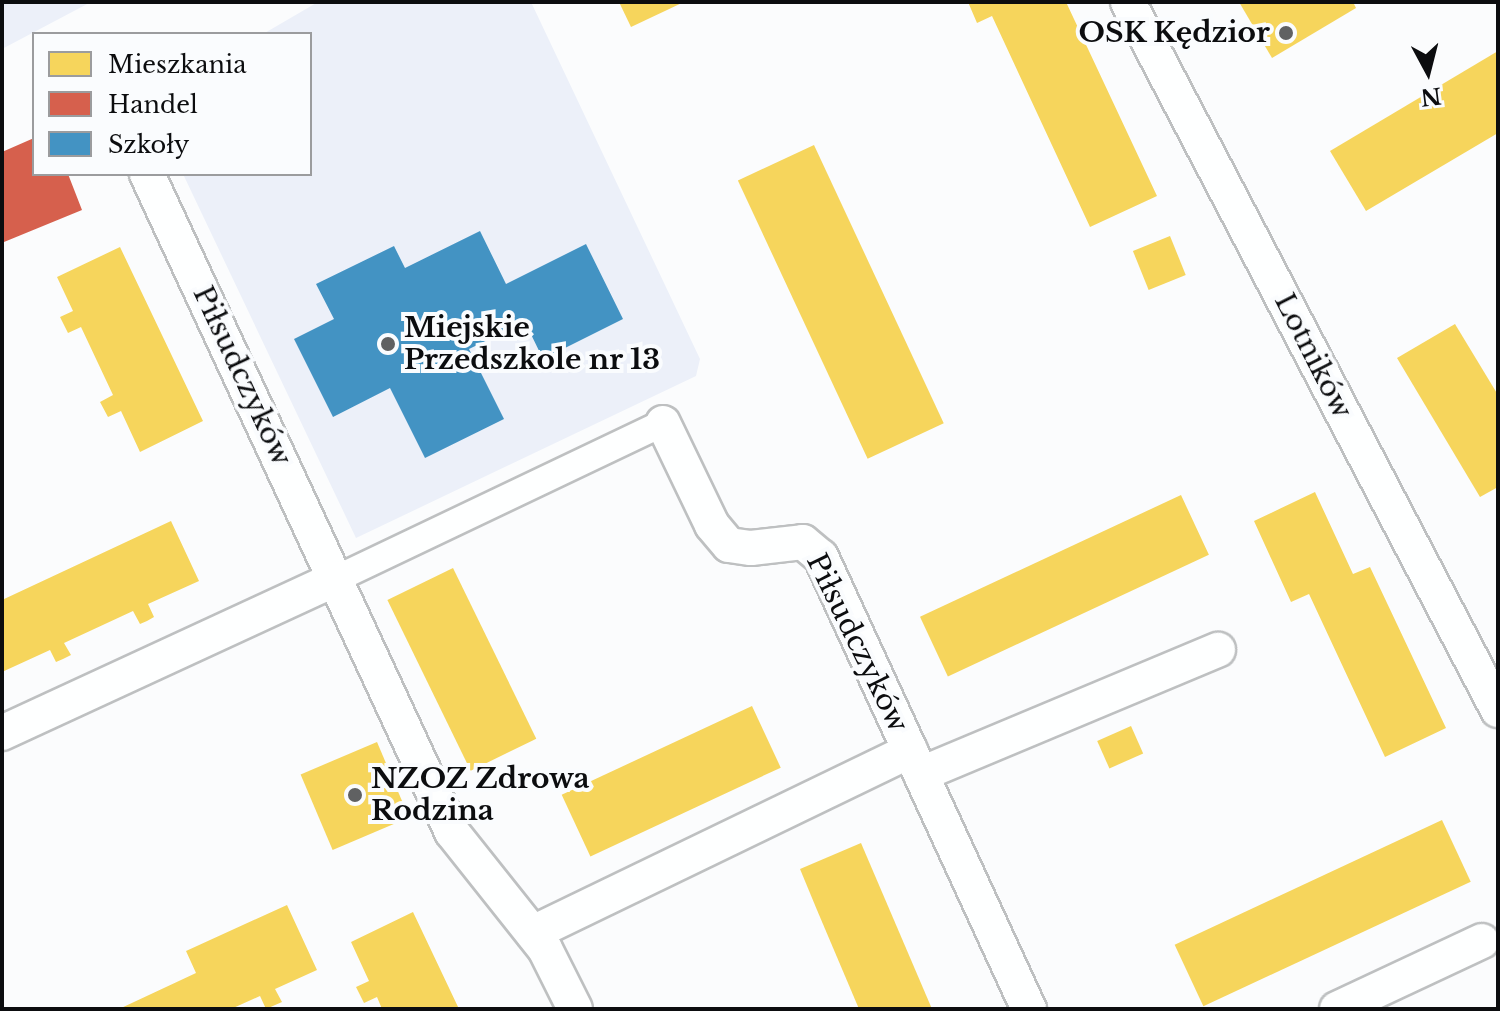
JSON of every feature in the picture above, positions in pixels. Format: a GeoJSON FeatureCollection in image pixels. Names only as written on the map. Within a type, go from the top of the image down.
{"type":"FeatureCollection","features":[{"type":"Feature","properties":{"kind":"street","name":"Lotników"},"geometry":{"type":"LineString","coordinates":[[1128,2],[1498,710]]}},
{"type":"Feature","properties":{"kind":"street","name":"Piłsudczyków"},"geometry":{"type":"LineString","coordinates":[[148,176],[452,832],[533,933],[575,1009]]}},
{"type":"Feature","properties":{"kind":"street","name":"Piłsudczyków"},"geometry":{"type":"LineString","coordinates":[[336,579],[663,423],[712,525],[729,545],[751,548],[803,542],[815,547],[1029,1009]]}},
{"type":"Feature","properties":{"kind":"street"},"geometry":{"type":"LineString","coordinates":[[2,733],[336,579]]}},
{"type":"Feature","properties":{"kind":"street"},"geometry":{"type":"LineString","coordinates":[[533,933],[916,763],[1218,650]]}},
{"type":"Feature","properties":{"kind":"street"},"geometry":{"type":"LineString","coordinates":[[1337,1009],[1482,941]]}},
{"type":"Feature","properties":{"kind":"shaded area"},"geometry":{"type":"Polygon","coordinates":[[[2,2],[91,2],[32,32],[2,49],[2,2]]]}},
{"type":"Feature","properties":{"kind":"shaded area"},"geometry":{"type":"Polygon","coordinates":[[[318,2],[531,2],[700,359],[696,376],[356,538],[184,176],[312,176],[312,32],[266,32],[318,2]]]}},
{"type":"Feature","properties":{"kind":"building: Mieszkania"},"geometry":{"type":"Polygon","coordinates":[[[619,2],[684,2],[631,27],[619,2]]]}},
{"type":"Feature","properties":{"kind":"building: Mieszkania"},"geometry":{"type":"Polygon","coordinates":[[[968,2],[1066,2],[1157,196],[1090,227],[992,16],[977,23],[968,2]]]}},
{"type":"Feature","properties":{"kind":"building: Mieszkania","name":"OSK Kędzior"},"geometry":{"type":"Polygon","coordinates":[[[1239,2],[1353,2],[1356,8],[1272,58],[1239,2]]]}},
{"type":"Feature","properties":{"kind":"building: Mieszkania"},"geometry":{"type":"Polygon","coordinates":[[[1498,51],[1498,133],[1366,211],[1330,151],[1498,51]]]}},
{"type":"Feature","properties":{"kind":"building: Mieszkania"},"geometry":{"type":"Polygon","coordinates":[[[814,145],[944,423],[868,459],[738,180],[814,145]]]}},
{"type":"Feature","properties":{"kind":"building: Mieszkania"},"geometry":{"type":"Polygon","coordinates":[[[1170,236],[1186,275],[1149,290],[1133,251],[1170,236]]]}},
{"type":"Feature","properties":{"kind":"building: Mieszkania"},"geometry":{"type":"Polygon","coordinates":[[[120,247],[203,421],[140,452],[121,411],[108,417],[100,402],[113,395],[81,327],[68,333],[60,317],[73,311],[57,277],[120,247]]]}},
{"type":"Feature","properties":{"kind":"building: Mieszkania"},"geometry":{"type":"Polygon","coordinates":[[[1455,324],[1498,395],[1498,487],[1480,497],[1397,358],[1455,324]]]}},
{"type":"Feature","properties":{"kind":"building: Mieszkania"},"geometry":{"type":"Polygon","coordinates":[[[1315,492],[1353,574],[1370,567],[1446,728],[1385,757],[1309,594],[1291,602],[1254,521],[1315,492]]]}},
{"type":"Feature","properties":{"kind":"building: Mieszkania"},"geometry":{"type":"Polygon","coordinates":[[[1181,495],[1209,555],[948,677],[920,617],[1181,495]]]}},
{"type":"Feature","properties":{"kind":"building: Mieszkania"},"geometry":{"type":"Polygon","coordinates":[[[171,521],[199,581],[148,604],[154,617],[147,621],[140,624],[133,611],[64,643],[71,655],[63,659],[56,662],[50,650],[2,672],[2,600],[171,521]]]}},
{"type":"Feature","properties":{"kind":"building: Mieszkania"},"geometry":{"type":"Polygon","coordinates":[[[453,568],[536,739],[471,771],[387,600],[453,568]]]}},
{"type":"Feature","properties":{"kind":"building: Mieszkania"},"geometry":{"type":"Polygon","coordinates":[[[752,706],[781,768],[590,856],[562,795],[752,706]]]}},
{"type":"Feature","properties":{"kind":"building: Mieszkania"},"geometry":{"type":"Polygon","coordinates":[[[1131,726],[1143,753],[1109,768],[1097,741],[1131,726]]]}},
{"type":"Feature","properties":{"kind":"building: Mieszkania","name":"NZOZ Zdrowa Rodzina"},"geometry":{"type":"Polygon","coordinates":[[[377,742],[409,817],[333,850],[301,774],[377,742]]]}},
{"type":"Feature","properties":{"kind":"building: Mieszkania"},"geometry":{"type":"Polygon","coordinates":[[[1442,820],[1471,882],[1203,1006],[1175,945],[1442,820]]]}},
{"type":"Feature","properties":{"kind":"building: Mieszkania"},"geometry":{"type":"Polygon","coordinates":[[[861,843],[932,1009],[859,1009],[800,869],[861,843]]]}},
{"type":"Feature","properties":{"kind":"building: Mieszkania"},"geometry":{"type":"Polygon","coordinates":[[[287,905],[317,970],[275,989],[282,1002],[266,1009],[260,996],[231,1009],[119,1009],[196,973],[186,951],[287,905]]]}},
{"type":"Feature","properties":{"kind":"building: Mieszkania"},"geometry":{"type":"Polygon","coordinates":[[[413,912],[459,1009],[382,1009],[377,997],[364,1003],[356,987],[369,981],[351,942],[413,912]]]}},
{"type":"Feature","properties":{"kind":"building: Handel"},"geometry":{"type":"Polygon","coordinates":[[[32,139],[32,176],[69,176],[82,210],[4,242],[2,152],[32,139]]]}},
{"type":"Feature","properties":{"kind":"building: Szkoły","name":"Miejskie Przedszkole nr 13"},"geometry":{"type":"Polygon","coordinates":[[[480,231],[506,284],[586,244],[623,319],[543,359],[525,322],[469,349],[504,419],[425,458],[390,388],[333,417],[294,339],[334,319],[316,284],[394,246],[405,268],[480,231]]]}},
{"type":"Feature","properties":{"kind":"place","name":"OSK Kędzior"},"geometry":{"type":"Point","coordinates":[1286,33]}},
{"type":"Feature","properties":{"kind":"place","name":"Miejskie Przedszkole nr 13"},"geometry":{"type":"Point","coordinates":[388,344]}},
{"type":"Feature","properties":{"kind":"place","name":"NZOZ Zdrowa Rodzina"},"geometry":{"type":"Point","coordinates":[355,795]}}]}
